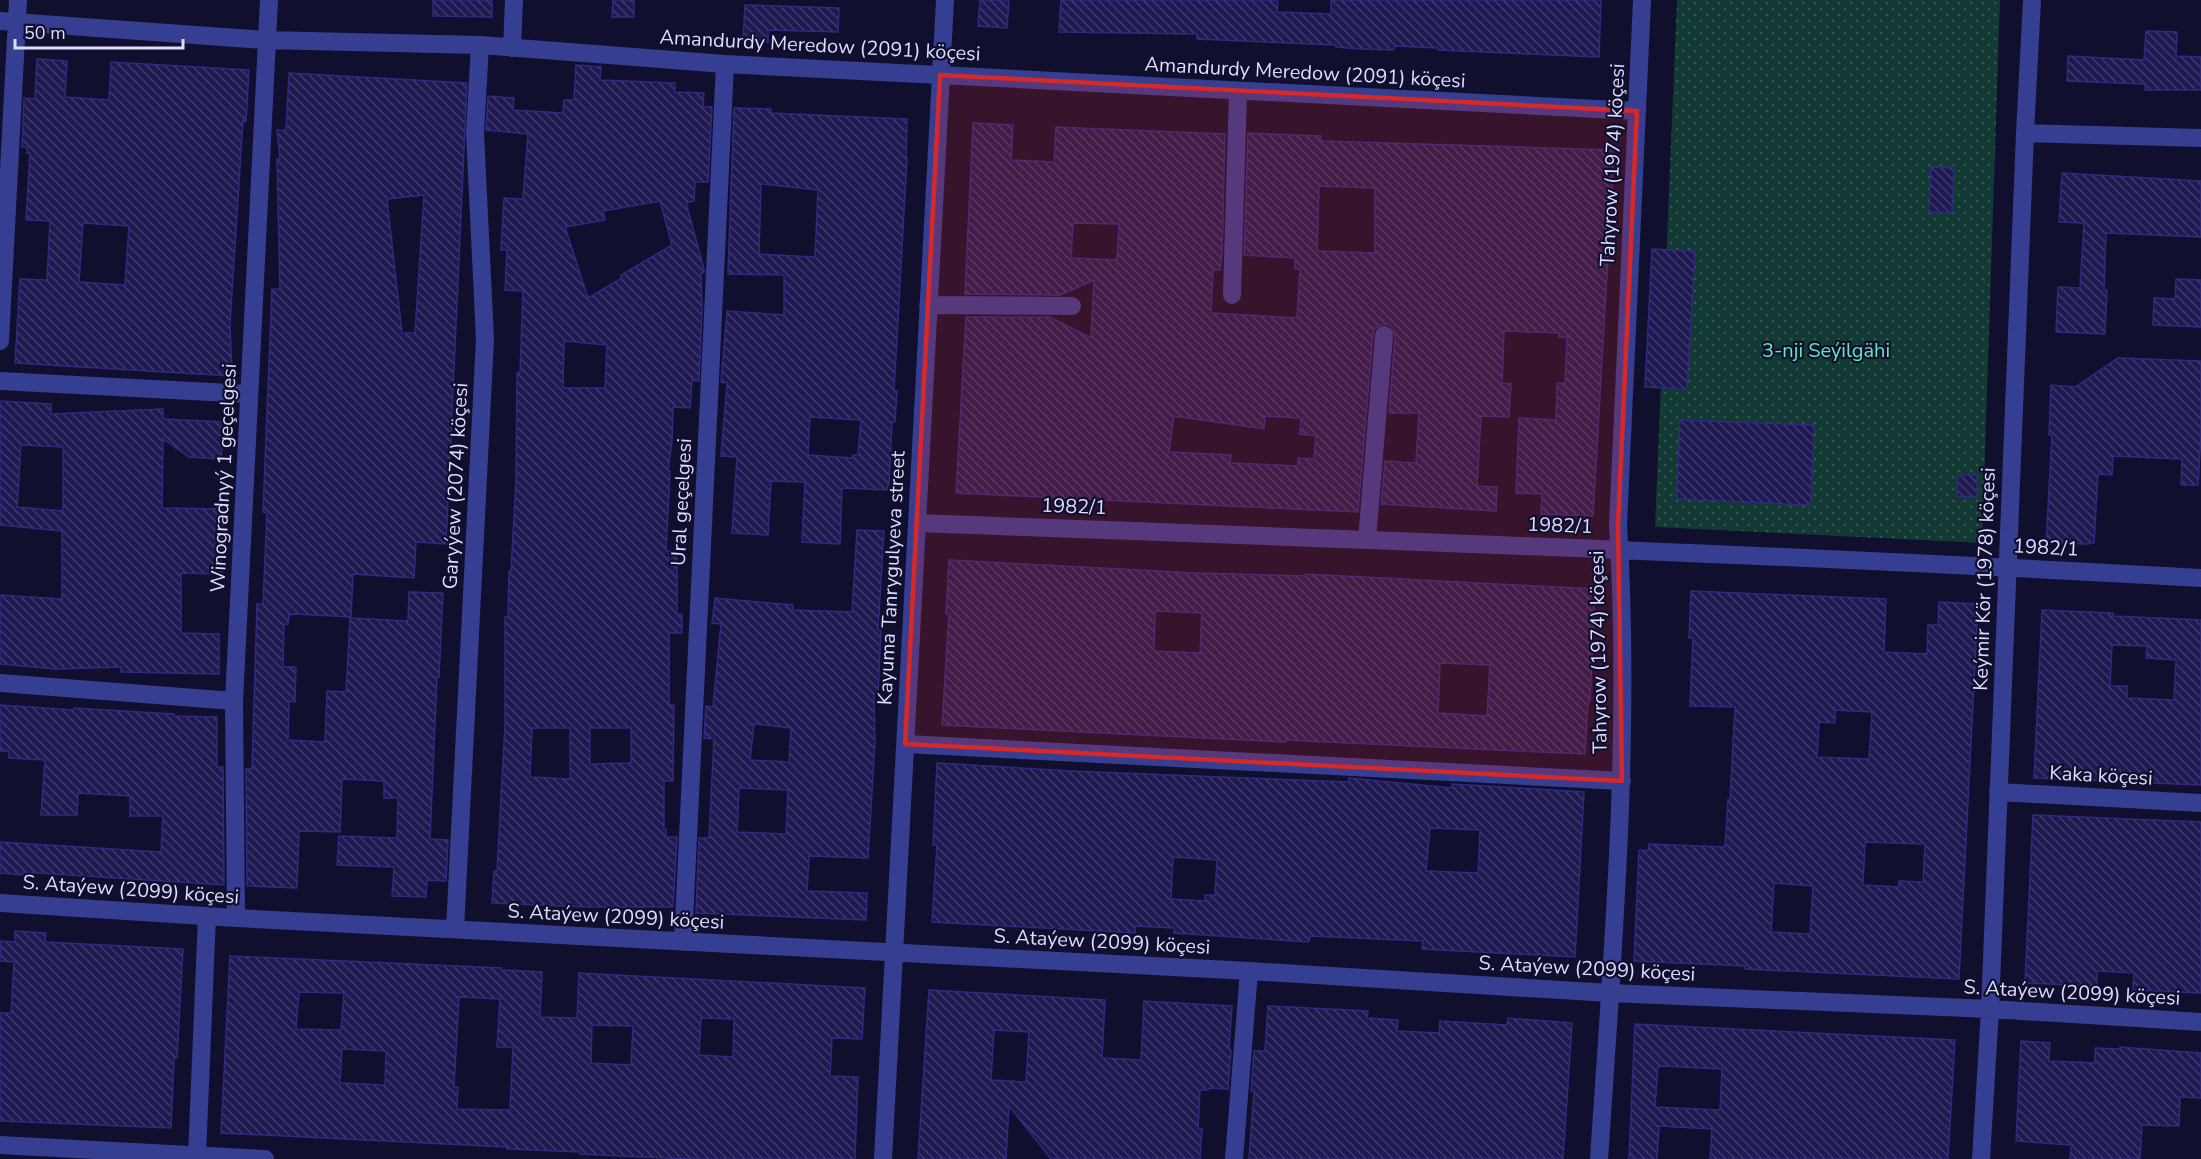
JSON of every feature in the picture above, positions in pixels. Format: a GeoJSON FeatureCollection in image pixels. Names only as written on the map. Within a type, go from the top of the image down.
{"type":"FeatureCollection","features":[{"type":"Feature","properties":{"kind":"street"},"geometry":{"type":"LineString","coordinates":[[0,341],[8,22],[18,0]]}},
{"type":"Feature","properties":{"kind":"street","name":"Winogradnyý 1 geçelgesi"},"geometry":{"type":"LineString","coordinates":[[236,918],[234,701],[269,0]]}},
{"type":"Feature","properties":{"kind":"street"},"geometry":{"type":"LineString","coordinates":[[512,48],[514,0]]}},
{"type":"Feature","properties":{"kind":"street","name":"Kayuma Tanrygulyeva street"},"geometry":{"type":"LineString","coordinates":[[883,1159],[945,0]]}},
{"type":"Feature","properties":{"kind":"street","name":"Tahyrow (1974) köçesi"},"geometry":{"type":"LineString","coordinates":[[1599,1159],[1622,781],[1622,578],[1618,525],[1642,0]]}},
{"type":"Feature","properties":{"kind":"street","name":"Keýmir Kör (1978) köçesi"},"geometry":{"type":"LineString","coordinates":[[1982,1159],[2032,0]]}},
{"type":"Feature","properties":{"kind":"street","name":"Amandurdy Meredow (2091) köçesi"},"geometry":{"type":"LineString","coordinates":[[8,22],[266,40],[480,45],[725,64],[1637,111]]}},
{"type":"Feature","properties":{"kind":"street","name":"Garyýew (2074) köçesi"},"geometry":{"type":"LineString","coordinates":[[455,929],[485,339],[475,133],[480,45]]}},
{"type":"Feature","properties":{"kind":"street","name":"Ural geçelgesi"},"geometry":{"type":"LineString","coordinates":[[683,942],[725,64]]}},
{"type":"Feature","properties":{"kind":"street"},"geometry":{"type":"LineString","coordinates":[[1232,295],[1238,91]]}},
{"type":"Feature","properties":{"kind":"street"},"geometry":{"type":"LineString","coordinates":[[2025,133],[2201,138]]}},
{"type":"Feature","properties":{"kind":"street"},"geometry":{"type":"LineString","coordinates":[[928,305],[1072,306]]}},
{"type":"Feature","properties":{"kind":"street"},"geometry":{"type":"LineString","coordinates":[[1367,540],[1384,335]]}},
{"type":"Feature","properties":{"kind":"street"},"geometry":{"type":"LineString","coordinates":[[0,381],[249,394]]}},
{"type":"Feature","properties":{"kind":"street","name":"1982/1"},"geometry":{"type":"LineString","coordinates":[[917,523],[1619,550],[2201,578]]}},
{"type":"Feature","properties":{"kind":"street"},"geometry":{"type":"LineString","coordinates":[[0,683],[234,701]]}},
{"type":"Feature","properties":{"kind":"street"},"geometry":{"type":"LineString","coordinates":[[904,744],[1622,781]]}},
{"type":"Feature","properties":{"kind":"street","name":"Kaka köçesi"},"geometry":{"type":"LineString","coordinates":[[1998,792],[2201,803]]}},
{"type":"Feature","properties":{"kind":"street","name":"S. Ataýew (2099) köçesi"},"geometry":{"type":"LineString","coordinates":[[0,903],[683,942],[1249,970],[1610,993],[1990,1009],[2201,1022]]}},
{"type":"Feature","properties":{"kind":"street"},"geometry":{"type":"LineString","coordinates":[[197,1155],[207,916]]}},
{"type":"Feature","properties":{"kind":"street"},"geometry":{"type":"LineString","coordinates":[[1234,1159],[1249,970]]}},
{"type":"Feature","properties":{"kind":"street"},"geometry":{"type":"LineString","coordinates":[[0,1145],[265,1159]]}},
{"type":"Feature","properties":{"kind":"highlighted area"},"geometry":{"type":"Polygon","coordinates":[[[940,75],[1637,111],[1618,525],[1622,781],[905,744],[940,75]]]}},
{"type":"Feature","properties":{"kind":"green space","name":"3-nji Seýilgähi"},"geometry":{"type":"Polygon","coordinates":[[[1677,0],[2000,0],[1982,543],[1655,527],[1677,0]]]}},
{"type":"Feature","properties":{"kind":"building"},"geometry":{"type":"Polygon","coordinates":[[[433,0],[492,0],[492,17],[433,16],[433,0]]]}},
{"type":"Feature","properties":{"kind":"building"},"geometry":{"type":"Polygon","coordinates":[[[613,0],[634,0],[634,17],[612,17],[613,0]]]}},
{"type":"Feature","properties":{"kind":"building"},"geometry":{"type":"Polygon","coordinates":[[[980,0],[1009,0],[1007,28],[978,26],[980,0]]]}},
{"type":"Feature","properties":{"kind":"building"},"geometry":{"type":"Polygon","coordinates":[[[1061,0],[1278,0],[1277,12],[1331,14],[1331,0],[1601,0],[1599,57],[1395,46],[1394,50],[1360,49],[1336,47],[1336,45],[1197,39],[1197,34],[1059,32],[1061,0]]]}},
{"type":"Feature","properties":{"kind":"building"},"geometry":{"type":"Polygon","coordinates":[[[745,5],[839,8],[838,32],[768,30],[768,42],[743,41],[745,5]]]}},
{"type":"Feature","properties":{"kind":"building"},"geometry":{"type":"Polygon","coordinates":[[[2146,31],[2177,32],[2176,56],[2201,57],[2201,90],[2145,90],[2145,84],[2067,81],[2068,56],[2144,60],[2146,31]]]}},
{"type":"Feature","properties":{"kind":"building"},"geometry":{"type":"Polygon","coordinates":[[[37,59],[67,61],[65,97],[109,100],[111,62],[249,70],[246,121],[243,120],[230,324],[232,376],[15,363],[20,279],[47,280],[50,221],[26,220],[30,153],[27,153],[27,147],[22,147],[24,98],[35,99],[37,59]],[[83,223],[79,282],[125,285],[129,226],[83,223]]]}},
{"type":"Feature","properties":{"kind":"building"},"geometry":{"type":"Polygon","coordinates":[[[576,65],[601,67],[600,80],[675,83],[675,92],[704,93],[703,107],[712,107],[708,182],[695,182],[694,201],[686,203],[704,269],[704,273],[701,273],[699,381],[692,380],[690,408],[673,407],[668,470],[670,471],[666,551],[677,551],[677,614],[682,614],[682,633],[669,633],[669,705],[674,705],[673,781],[664,781],[664,829],[666,829],[666,837],[677,837],[673,907],[587,907],[492,903],[494,871],[497,871],[505,725],[505,617],[508,617],[516,482],[517,373],[520,373],[523,291],[505,290],[507,250],[501,250],[504,198],[523,199],[528,134],[486,130],[488,96],[514,98],[513,110],[563,113],[564,100],[574,100],[576,65]],[[660,201],[603,211],[605,220],[565,227],[588,298],[622,278],[621,275],[672,245],[660,201]],[[564,341],[563,388],[605,388],[607,345],[564,341]],[[532,728],[530,777],[570,779],[570,728],[532,728]],[[590,728],[590,764],[631,763],[631,728],[590,728]]]}},
{"type":"Feature","properties":{"kind":"building"},"geometry":{"type":"Polygon","coordinates":[[[289,73],[467,83],[446,544],[416,542],[414,578],[353,574],[351,617],[295,614],[289,615],[288,624],[284,624],[283,667],[296,667],[295,702],[289,701],[288,740],[325,742],[327,691],[346,692],[350,618],[408,621],[409,592],[443,593],[430,839],[448,840],[446,881],[427,880],[426,897],[392,896],[394,867],[337,865],[339,836],[397,838],[398,798],[384,798],[384,781],[342,779],[340,832],[299,831],[297,888],[247,886],[246,769],[252,769],[257,604],[263,604],[267,513],[263,512],[272,289],[280,289],[277,159],[280,159],[277,130],[286,130],[289,73]],[[424,195],[387,199],[402,333],[415,333],[424,195]]]}},
{"type":"Feature","properties":{"kind":"building"},"geometry":{"type":"Polygon","coordinates":[[[734,108],[771,109],[771,113],[907,119],[907,158],[894,391],[897,391],[895,422],[892,422],[889,485],[887,490],[842,488],[840,544],[802,542],[805,482],[771,481],[768,535],[732,533],[737,457],[721,456],[727,383],[721,382],[727,311],[784,315],[784,275],[728,274],[734,108]],[[761,184],[759,254],[815,257],[818,190],[761,184]],[[810,417],[808,455],[853,458],[853,455],[858,455],[861,420],[810,417]]]}},
{"type":"Feature","properties":{"kind":"building"},"geometry":{"type":"Polygon","coordinates":[[[973,123],[1013,125],[1011,160],[1054,162],[1056,127],[1225,134],[1222,254],[1220,270],[1213,270],[1211,313],[1297,318],[1300,269],[1295,269],[1295,258],[1244,255],[1248,133],[1321,136],[1321,141],[1613,150],[1612,197],[1608,197],[1609,239],[1593,516],[1541,514],[1542,494],[1516,493],[1519,418],[1556,420],[1557,383],[1565,383],[1567,337],[1559,337],[1559,333],[1504,331],[1502,383],[1511,384],[1509,417],[1481,416],[1477,486],[1497,487],[1496,511],[1381,504],[1385,461],[1416,463],[1419,413],[1389,413],[1395,336],[1391,326],[1384,324],[1375,328],[1373,334],[1358,512],[956,493],[966,317],[1050,317],[1091,338],[1094,280],[1060,295],[965,294],[973,123]],[[1319,186],[1317,251],[1375,253],[1375,188],[1319,186]],[[1073,223],[1071,258],[1117,260],[1119,224],[1073,223]],[[1174,416],[1169,452],[1231,455],[1230,463],[1298,466],[1298,458],[1314,459],[1316,436],[1300,434],[1301,418],[1265,416],[1264,429],[1174,416]]]}},
{"type":"Feature","properties":{"kind":"building"},"geometry":{"type":"Polygon","coordinates":[[[1931,167],[1954,168],[1952,213],[1929,212],[1931,167]]]}},
{"type":"Feature","properties":{"kind":"building"},"geometry":{"type":"Polygon","coordinates":[[[2062,173],[2201,181],[2201,237],[2106,233],[2105,334],[2056,332],[2058,287],[2080,288],[2084,223],[2059,222],[2062,173]]]}},
{"type":"Feature","properties":{"kind":"building"},"geometry":{"type":"Polygon","coordinates":[[[1652,249],[1695,251],[1687,389],[1645,387],[1652,249]]]}},
{"type":"Feature","properties":{"kind":"building"},"geometry":{"type":"Polygon","coordinates":[[[2176,279],[2201,280],[2201,327],[2153,325],[2154,298],[2175,299],[2176,279]]]}},
{"type":"Feature","properties":{"kind":"building"},"geometry":{"type":"Polygon","coordinates":[[[2118,358],[2201,361],[2198,485],[2181,485],[2182,459],[2113,456],[2112,475],[2098,474],[2094,543],[2046,543],[2052,435],[2049,435],[2051,385],[2075,387],[2118,358]]]}},
{"type":"Feature","properties":{"kind":"building"},"geometry":{"type":"Polygon","coordinates":[[[0,401],[51,404],[51,414],[163,409],[163,419],[224,422],[221,459],[189,457],[163,439],[162,508],[223,509],[222,574],[181,573],[181,633],[219,634],[219,674],[121,672],[121,667],[56,669],[0,664],[0,595],[62,599],[62,531],[0,525],[0,401]],[[21,445],[17,507],[63,511],[63,447],[21,445]]]}},
{"type":"Feature","properties":{"kind":"building"},"geometry":{"type":"Polygon","coordinates":[[[1680,420],[1814,425],[1811,505],[1677,499],[1680,420]]]}},
{"type":"Feature","properties":{"kind":"building"},"geometry":{"type":"Polygon","coordinates":[[[1958,475],[1977,475],[1977,497],[1957,496],[1958,475]]]}},
{"type":"Feature","properties":{"kind":"building"},"geometry":{"type":"Polygon","coordinates":[[[857,530],[884,531],[878,630],[881,630],[878,694],[874,694],[875,742],[868,858],[809,856],[807,891],[867,893],[866,920],[696,913],[699,838],[709,838],[714,739],[704,738],[706,706],[713,707],[721,624],[712,623],[715,598],[793,605],[793,610],[852,612],[857,530]],[[754,724],[750,760],[789,762],[791,728],[754,724]],[[739,788],[737,832],[786,834],[788,790],[739,788]]]}},
{"type":"Feature","properties":{"kind":"building"},"geometry":{"type":"Polygon","coordinates":[[[949,560],[1196,573],[1305,576],[1305,574],[1595,589],[1590,702],[1588,702],[1585,754],[942,725],[949,614],[946,614],[949,560]],[[1155,611],[1154,651],[1200,653],[1202,613],[1155,611]],[[1440,663],[1438,713],[1487,716],[1490,665],[1440,663]]]}},
{"type":"Feature","properties":{"kind":"building"},"geometry":{"type":"Polygon","coordinates":[[[1691,591],[1886,599],[1884,652],[1927,654],[1928,625],[1938,625],[1939,602],[1978,604],[1959,979],[1745,969],[1745,966],[1634,961],[1639,850],[1648,851],[1649,844],[1725,847],[1735,707],[1690,706],[1693,638],[1689,638],[1691,591]],[[1835,710],[1835,723],[1819,722],[1817,757],[1869,759],[1872,712],[1835,710]],[[1865,842],[1863,885],[1899,887],[1899,881],[1923,882],[1925,844],[1865,842]],[[1774,883],[1771,932],[1810,934],[1813,886],[1774,883]]]}},
{"type":"Feature","properties":{"kind":"building"},"geometry":{"type":"Polygon","coordinates":[[[2042,610],[2201,620],[2201,785],[2034,778],[2042,610]],[[2112,645],[2110,686],[2127,686],[2127,698],[2174,700],[2176,660],[2146,658],[2147,646],[2112,645]]]}},
{"type":"Feature","properties":{"kind":"building"},"geometry":{"type":"Polygon","coordinates":[[[0,705],[217,717],[217,767],[223,767],[224,885],[23,872],[23,875],[0,873],[0,842],[161,852],[163,816],[130,816],[130,796],[78,793],[77,815],[41,815],[45,760],[9,758],[9,751],[0,751],[0,705]]]}},
{"type":"Feature","properties":{"kind":"building"},"geometry":{"type":"Polygon","coordinates":[[[937,763],[1070,771],[1349,782],[1349,778],[1452,788],[1452,784],[1584,792],[1575,957],[1422,949],[1423,941],[1310,936],[1309,942],[1174,933],[1174,928],[1135,926],[1135,933],[932,922],[937,845],[933,845],[937,763]],[[1430,828],[1426,871],[1478,873],[1480,830],[1430,828]],[[1173,857],[1171,899],[1205,901],[1205,895],[1215,895],[1217,860],[1173,857]]]}},
{"type":"Feature","properties":{"kind":"building"},"geometry":{"type":"Polygon","coordinates":[[[2033,815],[2201,822],[2201,993],[2133,990],[2134,973],[2097,971],[2097,986],[2025,983],[2033,815]]]}},
{"type":"Feature","properties":{"kind":"building"},"geometry":{"type":"Polygon","coordinates":[[[15,931],[46,933],[45,942],[183,949],[171,1128],[0,1121],[0,1013],[11,1013],[14,962],[0,961],[1,941],[15,942],[15,931]]]}},
{"type":"Feature","properties":{"kind":"building"},"geometry":{"type":"Polygon","coordinates":[[[230,956],[501,968],[501,970],[542,972],[540,1017],[577,1018],[579,973],[865,988],[862,1039],[832,1038],[830,1076],[858,1077],[855,1159],[689,1159],[580,1154],[581,1152],[507,1149],[507,1147],[221,1133],[230,956]],[[299,992],[296,1029],[341,1030],[344,993],[299,992]],[[459,997],[454,1087],[458,1087],[457,1109],[510,1110],[513,1047],[497,1047],[500,999],[459,997]],[[701,1018],[699,1055],[733,1057],[734,1019],[701,1018]],[[592,1025],[591,1063],[631,1065],[633,1026],[592,1025]],[[342,1049],[340,1083],[385,1085],[386,1051],[342,1049]]]}},
{"type":"Feature","properties":{"kind":"building"},"geometry":{"type":"Polygon","coordinates":[[[929,990],[1105,1000],[1102,1058],[1141,1060],[1144,1001],[1232,1006],[1228,1089],[1200,1090],[1198,1129],[1202,1129],[1200,1159],[1051,1159],[1009,1106],[1006,1159],[918,1159],[929,990]],[[994,1030],[991,1080],[1026,1082],[1029,1032],[994,1030]]]}},
{"type":"Feature","properties":{"kind":"building"},"geometry":{"type":"Polygon","coordinates":[[[1268,1006],[1368,1011],[1367,1018],[1398,1020],[1397,1031],[1439,1033],[1440,1021],[1507,1025],[1508,1018],[1572,1023],[1563,1159],[1249,1159],[1254,1091],[1251,1091],[1254,1051],[1265,1051],[1268,1006]]]}},
{"type":"Feature","properties":{"kind":"building"},"geometry":{"type":"Polygon","coordinates":[[[1635,1024],[1955,1040],[1948,1159],[1710,1159],[1712,1129],[1659,1126],[1657,1159],[1629,1159],[1635,1024]],[[1658,1067],[1655,1107],[1720,1110],[1722,1069],[1658,1067]]]}},
{"type":"Feature","properties":{"kind":"building"},"geometry":{"type":"Polygon","coordinates":[[[2021,1041],[2050,1043],[2049,1061],[2095,1063],[2095,1048],[2120,1049],[2120,1047],[2201,1053],[2201,1098],[2180,1097],[2179,1126],[2142,1125],[2140,1159],[2070,1159],[2071,1145],[2016,1141],[2021,1041]]]}}]}
